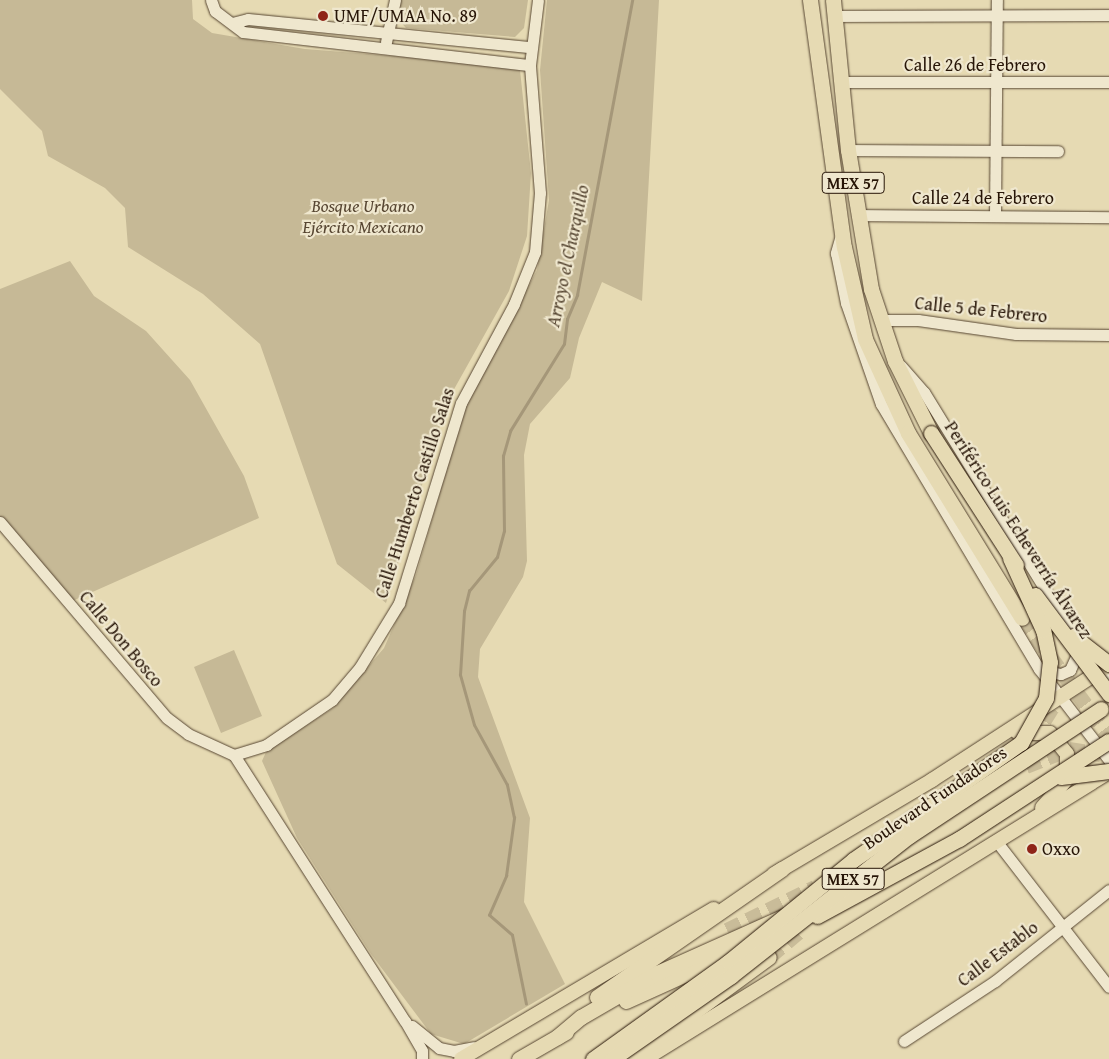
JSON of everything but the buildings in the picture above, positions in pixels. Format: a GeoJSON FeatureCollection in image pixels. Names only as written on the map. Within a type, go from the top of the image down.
{"type":"FeatureCollection","features":[{"type":"Feature","properties":{"kind":"highway","name":"MEX 57"},"geometry":{"type":"LineString","coordinates":[[810,0],[842,233],[856,306],[882,382],[908,433],[1022,618]]}},
{"type":"Feature","properties":{"kind":"highway","name":"Periférico Luis Echeverría Álvarez"},"geometry":{"type":"LineString","coordinates":[[833,0],[848,150],[857,216],[880,320],[895,361],[931,433],[1010,558],[1109,694]]}},
{"type":"Feature","properties":{"kind":"highway"},"geometry":{"type":"LineString","coordinates":[[593,1059],[728,962],[853,860],[1021,743],[1046,698],[1050,662],[1043,630],[1010,558]]}},
{"type":"Feature","properties":{"kind":"highway"},"geometry":{"type":"LineString","coordinates":[[1024,576],[1039,589],[1079,642],[1107,670]]}},
{"type":"Feature","properties":{"kind":"highway","name":"Boulevard Fundadores"},"geometry":{"type":"LineString","coordinates":[[612,1059],[731,976],[909,836],[1105,706]]}},
{"type":"Feature","properties":{"kind":"highway","name":"MEX 57"},"geometry":{"type":"LineString","coordinates":[[519,1059],[557,1037],[915,865],[1109,741]]}},
{"type":"Feature","properties":{"kind":"highway"},"geometry":{"type":"LineString","coordinates":[[581,1017],[735,935],[813,904],[920,855],[1052,780],[1109,771]]}},
{"type":"Feature","properties":{"kind":"highway"},"geometry":{"type":"LineString","coordinates":[[557,1037],[594,999],[782,869]]}},
{"type":"Feature","properties":{"kind":"highway"},"geometry":{"type":"LineString","coordinates":[[557,1037],[581,1017],[639,976],[727,930]]}},
{"type":"Feature","properties":{"kind":"highway"},"geometry":{"type":"LineString","coordinates":[[630,1059],[769,957]]}},
{"type":"Feature","properties":{"kind":"main road"},"geometry":{"type":"LineString","coordinates":[[461,1059],[993,742],[1107,670]]}},
{"type":"Feature","properties":{"kind":"main road"},"geometry":{"type":"LineString","coordinates":[[993,742],[1040,730],[1050,733],[1067,754],[1067,779],[1027,822]]}},
{"type":"Feature","properties":{"kind":"main road"},"geometry":{"type":"LineString","coordinates":[[645,1059],[1109,771]]}},
{"type":"Feature","properties":{"kind":"street"},"geometry":{"type":"LineString","coordinates":[[211,0],[215,11],[243,32],[384,50],[530,65]]}},
{"type":"Feature","properties":{"kind":"street"},"geometry":{"type":"LineString","coordinates":[[384,50],[395,0]]}},
{"type":"Feature","properties":{"kind":"street","name":"Calle Humberto Castillo Salas"},"geometry":{"type":"LineString","coordinates":[[234,755],[266,745],[332,700],[360,667],[399,603],[461,403],[514,304],[535,252],[540,194],[530,65],[538,0]]}},
{"type":"Feature","properties":{"kind":"street"},"geometry":{"type":"LineString","coordinates":[[995,215],[996,0]]}},
{"type":"Feature","properties":{"kind":"street"},"geometry":{"type":"LineString","coordinates":[[834,16],[1109,15]]}},
{"type":"Feature","properties":{"kind":"street"},"geometry":{"type":"LineString","coordinates":[[232,23],[248,19],[387,36],[531,47]]}},
{"type":"Feature","properties":{"kind":"street","name":"Calle 26 de Febrero"},"geometry":{"type":"LineString","coordinates":[[842,82],[1109,82]]}},
{"type":"Feature","properties":{"kind":"street"},"geometry":{"type":"LineString","coordinates":[[848,150],[1058,151]]}},
{"type":"Feature","properties":{"kind":"street","name":"Calle 24 de Febrero"},"geometry":{"type":"LineString","coordinates":[[857,216],[995,215],[1109,217]]}},
{"type":"Feature","properties":{"kind":"street"},"geometry":{"type":"LineString","coordinates":[[842,233],[836,253],[846,303],[881,404],[1039,669],[1109,760]]}},
{"type":"Feature","properties":{"kind":"street","name":"Calle 5 de Febrero"},"geometry":{"type":"LineString","coordinates":[[880,320],[918,320],[1016,334],[1109,335]]}},
{"type":"Feature","properties":{"kind":"street"},"geometry":{"type":"LineString","coordinates":[[895,361],[924,392],[1078,643],[1107,670]]}},
{"type":"Feature","properties":{"kind":"street","name":"Calle Don Bosco"},"geometry":{"type":"LineString","coordinates":[[0,522],[167,718],[188,734],[234,755]]}},
{"type":"Feature","properties":{"kind":"street"},"geometry":{"type":"LineString","coordinates":[[1039,669],[1061,674],[1070,670],[1079,658],[1078,643]]}},
{"type":"Feature","properties":{"kind":"street"},"geometry":{"type":"LineString","coordinates":[[234,755],[405,1020],[422,1051],[422,1059]]}},
{"type":"Feature","properties":{"kind":"street"},"geometry":{"type":"LineString","coordinates":[[997,842],[1109,987]]}},
{"type":"Feature","properties":{"kind":"street","name":"Calle Establo"},"geometry":{"type":"LineString","coordinates":[[904,1041],[995,980],[1109,890]]}},
{"type":"Feature","properties":{"kind":"street"},"geometry":{"type":"LineString","coordinates":[[405,1020],[439,1048],[464,1051],[488,1042]]}},
{"type":"Feature","properties":{"kind":"green space","name":"Bosque Urbano Ejército Mexicano"},"geometry":{"type":"Polygon","coordinates":[[[0,0],[192,0],[193,19],[212,33],[305,49],[508,65],[520,70],[531,173],[527,236],[509,291],[448,400],[386,603],[337,564],[260,344],[203,294],[128,247],[125,208],[105,188],[48,156],[42,131],[0,89],[0,0]]]}},
{"type":"Feature","properties":{"kind":"green space"},"geometry":{"type":"Polygon","coordinates":[[[399,0],[528,0],[524,28],[515,37],[406,28],[397,18],[399,0]]]}},
{"type":"Feature","properties":{"kind":"green space"},"geometry":{"type":"Polygon","coordinates":[[[547,0],[659,0],[642,301],[602,282],[579,338],[570,378],[530,424],[524,455],[527,561],[523,577],[480,649],[478,677],[530,818],[524,902],[565,984],[464,1044],[431,1034],[371,954],[297,838],[262,761],[266,752],[333,708],[384,648],[416,575],[465,406],[537,270],[549,200],[540,70],[547,0]]]}},
{"type":"Feature","properties":{"kind":"green space"},"geometry":{"type":"Polygon","coordinates":[[[70,261],[94,296],[146,331],[190,380],[244,476],[259,518],[70,602],[0,519],[0,289],[70,261]]]}},
{"type":"Feature","properties":{"kind":"green space"},"geometry":{"type":"Polygon","coordinates":[[[234,650],[262,716],[221,733],[194,667],[234,650]]]}},
{"type":"Feature","properties":{"kind":"waterway","name":"Arroyo el Charquillo"},"geometry":{"type":"LineString","coordinates":[[526,1004],[512,935],[489,915],[506,876],[514,818],[507,785],[474,725],[460,675],[464,611],[469,591],[497,557],[504,531],[503,456],[510,431],[564,344],[567,319],[577,295],[632,0]]}},
{"type":"Feature","properties":{"kind":"tunnel"},"geometry":{"type":"LineString","coordinates":[[1022,618],[1109,736]]}},
{"type":"Feature","properties":{"kind":"tunnel"},"geometry":{"type":"LineString","coordinates":[[1015,755],[1032,740],[1055,703],[1056,666]]}},
{"type":"Feature","properties":{"kind":"tunnel"},"geometry":{"type":"LineString","coordinates":[[1026,766],[1069,749],[1101,754]]}},
{"type":"Feature","properties":{"kind":"tunnel"},"geometry":{"type":"LineString","coordinates":[[727,930],[815,887]]}},
{"type":"Feature","properties":{"kind":"tunnel"},"geometry":{"type":"LineString","coordinates":[[769,957],[802,929]]}},
{"type":"Feature","properties":{"kind":"place","name":"UMF/UMAA No. 89"},"geometry":{"type":"Point","coordinates":[323,16]}},
{"type":"Feature","properties":{"kind":"place","name":"Oxxo"},"geometry":{"type":"Point","coordinates":[1032,849]}}]}
